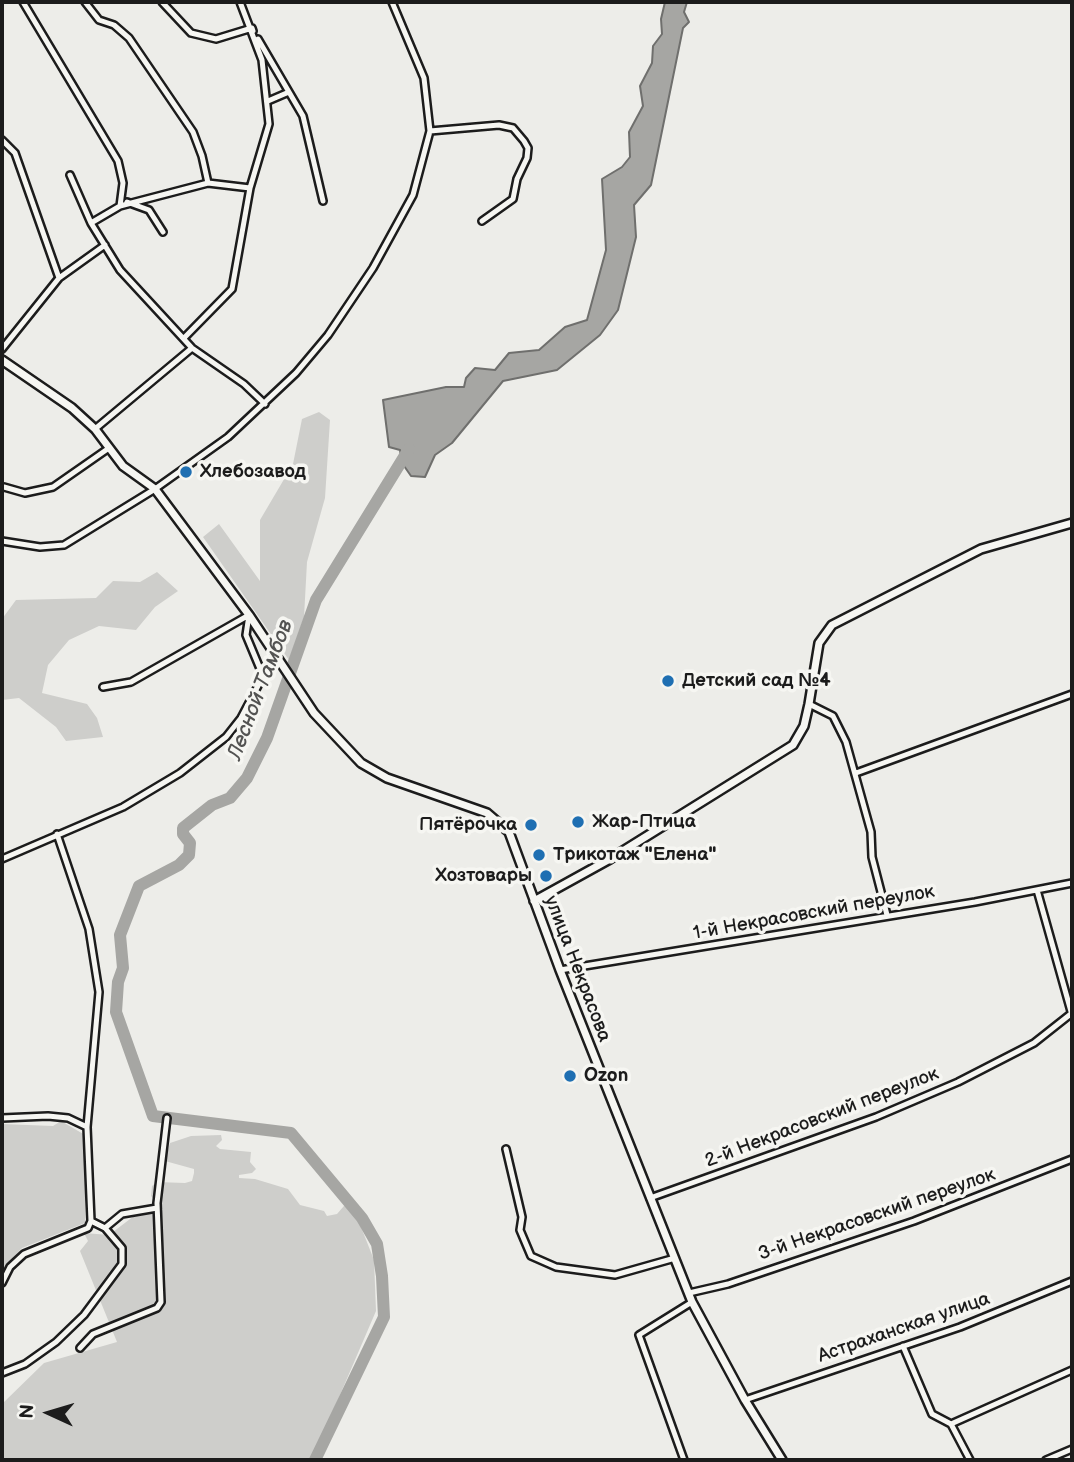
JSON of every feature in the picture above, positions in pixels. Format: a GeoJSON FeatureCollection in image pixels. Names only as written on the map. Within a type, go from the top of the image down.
{"type":"FeatureCollection","features":[{"type":"Feature","properties":{"kind":"street"},"geometry":{"type":"LineString","coordinates":[[23,2],[118,161],[123,183],[120,206]]}},
{"type":"Feature","properties":{"kind":"street"},"geometry":{"type":"LineString","coordinates":[[85,2],[99,20],[114,25],[129,38],[193,132],[208,183]]}},
{"type":"Feature","properties":{"kind":"street"},"geometry":{"type":"LineString","coordinates":[[162,2],[191,33],[216,38],[252,28]]}},
{"type":"Feature","properties":{"kind":"street"},"geometry":{"type":"LineString","coordinates":[[240,2],[303,116],[323,201]]}},
{"type":"Feature","properties":{"kind":"street"},"geometry":{"type":"LineString","coordinates":[[2,541],[40,547],[64,545],[155,489],[228,437],[296,373],[328,335],[373,268],[413,195],[430,131],[424,78],[392,2]]}},
{"type":"Feature","properties":{"kind":"street"},"geometry":{"type":"LineString","coordinates":[[185,337],[232,289],[250,188],[268,124],[268,100],[262,60],[252,28]]}},
{"type":"Feature","properties":{"kind":"street"},"geometry":{"type":"LineString","coordinates":[[268,100],[289,92]]}},
{"type":"Feature","properties":{"kind":"street"},"geometry":{"type":"LineString","coordinates":[[430,131],[499,125],[513,128],[524,141],[528,148],[527,158],[517,179],[513,199],[482,221]]}},
{"type":"Feature","properties":{"kind":"street"},"geometry":{"type":"LineString","coordinates":[[2,140],[15,153],[59,278]]}},
{"type":"Feature","properties":{"kind":"street"},"geometry":{"type":"LineString","coordinates":[[70,175],[91,223],[121,270],[185,337],[192,348],[244,384],[265,404]]}},
{"type":"Feature","properties":{"kind":"street"},"geometry":{"type":"LineString","coordinates":[[91,223],[127,202],[208,183],[250,188]]}},
{"type":"Feature","properties":{"kind":"street"},"geometry":{"type":"LineString","coordinates":[[127,202],[149,210],[163,232]]}},
{"type":"Feature","properties":{"kind":"street"},"geometry":{"type":"LineString","coordinates":[[2,349],[59,278],[104,245]]}},
{"type":"Feature","properties":{"kind":"street"},"geometry":{"type":"LineString","coordinates":[[94,429],[192,348]]}},
{"type":"Feature","properties":{"kind":"street","name":"улица Некрасова"},"geometry":{"type":"LineString","coordinates":[[2,360],[72,408],[94,429],[123,466],[155,489],[249,615],[314,713],[360,763],[387,778],[487,813],[509,832],[560,970],[692,1302],[745,1400],[782,1460]]}},
{"type":"Feature","properties":{"kind":"street"},"geometry":{"type":"LineString","coordinates":[[4,487],[25,493],[53,487],[109,447]]}},
{"type":"Feature","properties":{"kind":"street"},"geometry":{"type":"LineString","coordinates":[[534,901],[785,751],[800,733],[809,704],[819,643],[832,625],[981,549],[1072,523]]}},
{"type":"Feature","properties":{"kind":"street"},"geometry":{"type":"LineString","coordinates":[[103,687],[131,682],[249,615]]}},
{"type":"Feature","properties":{"kind":"street"},"geometry":{"type":"LineString","coordinates":[[2,859],[123,807],[157,788],[226,737],[241,718],[260,682],[261,671],[246,635],[249,615]]}},
{"type":"Feature","properties":{"kind":"street"},"geometry":{"type":"LineString","coordinates":[[856,772],[1072,694]]}},
{"type":"Feature","properties":{"kind":"street"},"geometry":{"type":"LineString","coordinates":[[809,704],[829,712],[836,721],[856,772],[887,915]]}},
{"type":"Feature","properties":{"kind":"street"},"geometry":{"type":"LineString","coordinates":[[2,1283],[10,1267],[24,1254],[88,1228],[91,1221],[87,1127],[99,992],[95,958],[57,834]]}},
{"type":"Feature","properties":{"kind":"street","name":"1-й Некрасовский переулок"},"geometry":{"type":"LineString","coordinates":[[560,970],[1072,883]]}},
{"type":"Feature","properties":{"kind":"street"},"geometry":{"type":"LineString","coordinates":[[1037,890],[1069,989],[1072,1014]]}},
{"type":"Feature","properties":{"kind":"street","name":"2-й Некрасовский переулок"},"geometry":{"type":"LineString","coordinates":[[650,1198],[876,1117],[958,1082],[1034,1043],[1072,1014]]}},
{"type":"Feature","properties":{"kind":"street"},"geometry":{"type":"LineString","coordinates":[[2,1118],[68,1118],[87,1127]]}},
{"type":"Feature","properties":{"kind":"street"},"geometry":{"type":"LineString","coordinates":[[80,1348],[93,1334],[157,1308],[161,1302],[157,1208],[167,1118]]}},
{"type":"Feature","properties":{"kind":"street"},"geometry":{"type":"LineString","coordinates":[[506,1149],[522,1217],[520,1230],[531,1256],[556,1267],[615,1275],[675,1258]]}},
{"type":"Feature","properties":{"kind":"street","name":"3-й Некрасовский переулок"},"geometry":{"type":"LineString","coordinates":[[689,1293],[728,1284],[901,1225],[1072,1159]]}},
{"type":"Feature","properties":{"kind":"street"},"geometry":{"type":"LineString","coordinates":[[106,1228],[122,1214],[157,1208]]}},
{"type":"Feature","properties":{"kind":"street"},"geometry":{"type":"LineString","coordinates":[[2,1373],[25,1364],[56,1342],[84,1315],[122,1264],[122,1248],[106,1228],[91,1221]]}},
{"type":"Feature","properties":{"kind":"street","name":"Астраханская улица"},"geometry":{"type":"LineString","coordinates":[[745,1400],[1008,1308],[1072,1281]]}},
{"type":"Feature","properties":{"kind":"street"},"geometry":{"type":"LineString","coordinates":[[684,1460],[639,1335],[692,1302]]}},
{"type":"Feature","properties":{"kind":"street"},"geometry":{"type":"LineString","coordinates":[[903,1346],[932,1414],[951,1424],[970,1460]]}},
{"type":"Feature","properties":{"kind":"street"},"geometry":{"type":"LineString","coordinates":[[951,1424],[1072,1370]]}},
{"type":"Feature","properties":{"kind":"street"},"geometry":{"type":"LineString","coordinates":[[1046,1460],[1072,1449]]}},
{"type":"Feature","properties":{"kind":"shaded area"},"geometry":{"type":"Polygon","coordinates":[[[665,2],[687,2],[684,12],[689,22],[683,28],[651,185],[634,205],[636,237],[618,310],[600,335],[557,370],[503,381],[452,443],[435,455],[425,477],[411,476],[402,463],[400,450],[389,447],[383,400],[446,387],[464,387],[466,378],[475,368],[495,370],[509,353],[539,350],[565,327],[587,320],[606,250],[602,179],[622,167],[630,157],[629,132],[643,106],[640,86],[652,63],[653,46],[662,34],[661,19],[665,2]]]}},
{"type":"Feature","properties":{"kind":"shaded area"},"geometry":{"type":"Polygon","coordinates":[[[319,412],[330,420],[325,498],[307,562],[304,617],[289,660],[203,537],[219,524],[260,581],[260,520],[293,464],[302,419],[319,412]]]}},
{"type":"Feature","properties":{"kind":"shaded area"},"geometry":{"type":"Polygon","coordinates":[[[157,572],[178,591],[155,607],[136,630],[99,626],[69,640],[48,665],[42,693],[87,704],[97,718],[103,737],[66,741],[56,727],[19,698],[2,700],[2,619],[16,600],[96,598],[113,581],[140,582],[157,572]]]}},
{"type":"Feature","properties":{"kind":"shaded area"},"geometry":{"type":"Polygon","coordinates":[[[61,1121],[85,1135],[85,1223],[22,1248],[2,1270],[2,1124],[53,1126],[61,1121]]]}},
{"type":"Feature","properties":{"kind":"shaded area"},"geometry":{"type":"Polygon","coordinates":[[[221,1135],[222,1140],[216,1146],[220,1149],[251,1152],[250,1162],[256,1169],[252,1173],[239,1175],[239,1178],[255,1179],[288,1189],[300,1205],[324,1211],[327,1216],[337,1214],[350,1199],[374,1260],[376,1311],[312,1460],[2,1460],[2,1404],[44,1363],[117,1342],[80,1251],[88,1241],[84,1233],[109,1235],[138,1213],[163,1210],[151,1196],[152,1186],[157,1182],[192,1181],[194,1173],[194,1169],[165,1161],[170,1143],[191,1136],[221,1135]]]}},
{"type":"Feature","properties":{"kind":"waterway","name":"Лесной Тамбов"},"geometry":{"type":"LineString","coordinates":[[315,1460],[384,1317],[377,1244],[362,1218],[291,1133],[153,1116],[116,1012],[118,982],[123,968],[120,935],[139,886],[179,865],[189,855],[190,843],[183,834],[183,828],[212,805],[230,798],[247,778],[267,738],[316,600],[409,449]]}},
{"type":"Feature","properties":{"kind":"place","name":"Хлебозавод"},"geometry":{"type":"Point","coordinates":[186,472]}},
{"type":"Feature","properties":{"kind":"place","name":"Детский сад №4"},"geometry":{"type":"Point","coordinates":[668,681]}},
{"type":"Feature","properties":{"kind":"place","name":"Жар-Птица"},"geometry":{"type":"Point","coordinates":[578,822]}},
{"type":"Feature","properties":{"kind":"place","name":"Пятёрочка"},"geometry":{"type":"Point","coordinates":[531,825]}},
{"type":"Feature","properties":{"kind":"place","name":"Трикотаж \"Елена\""},"geometry":{"type":"Point","coordinates":[539,855]}},
{"type":"Feature","properties":{"kind":"place","name":"Хозтовары"},"geometry":{"type":"Point","coordinates":[546,876]}},
{"type":"Feature","properties":{"kind":"place","name":"Ozon"},"geometry":{"type":"Point","coordinates":[570,1076]}}]}
